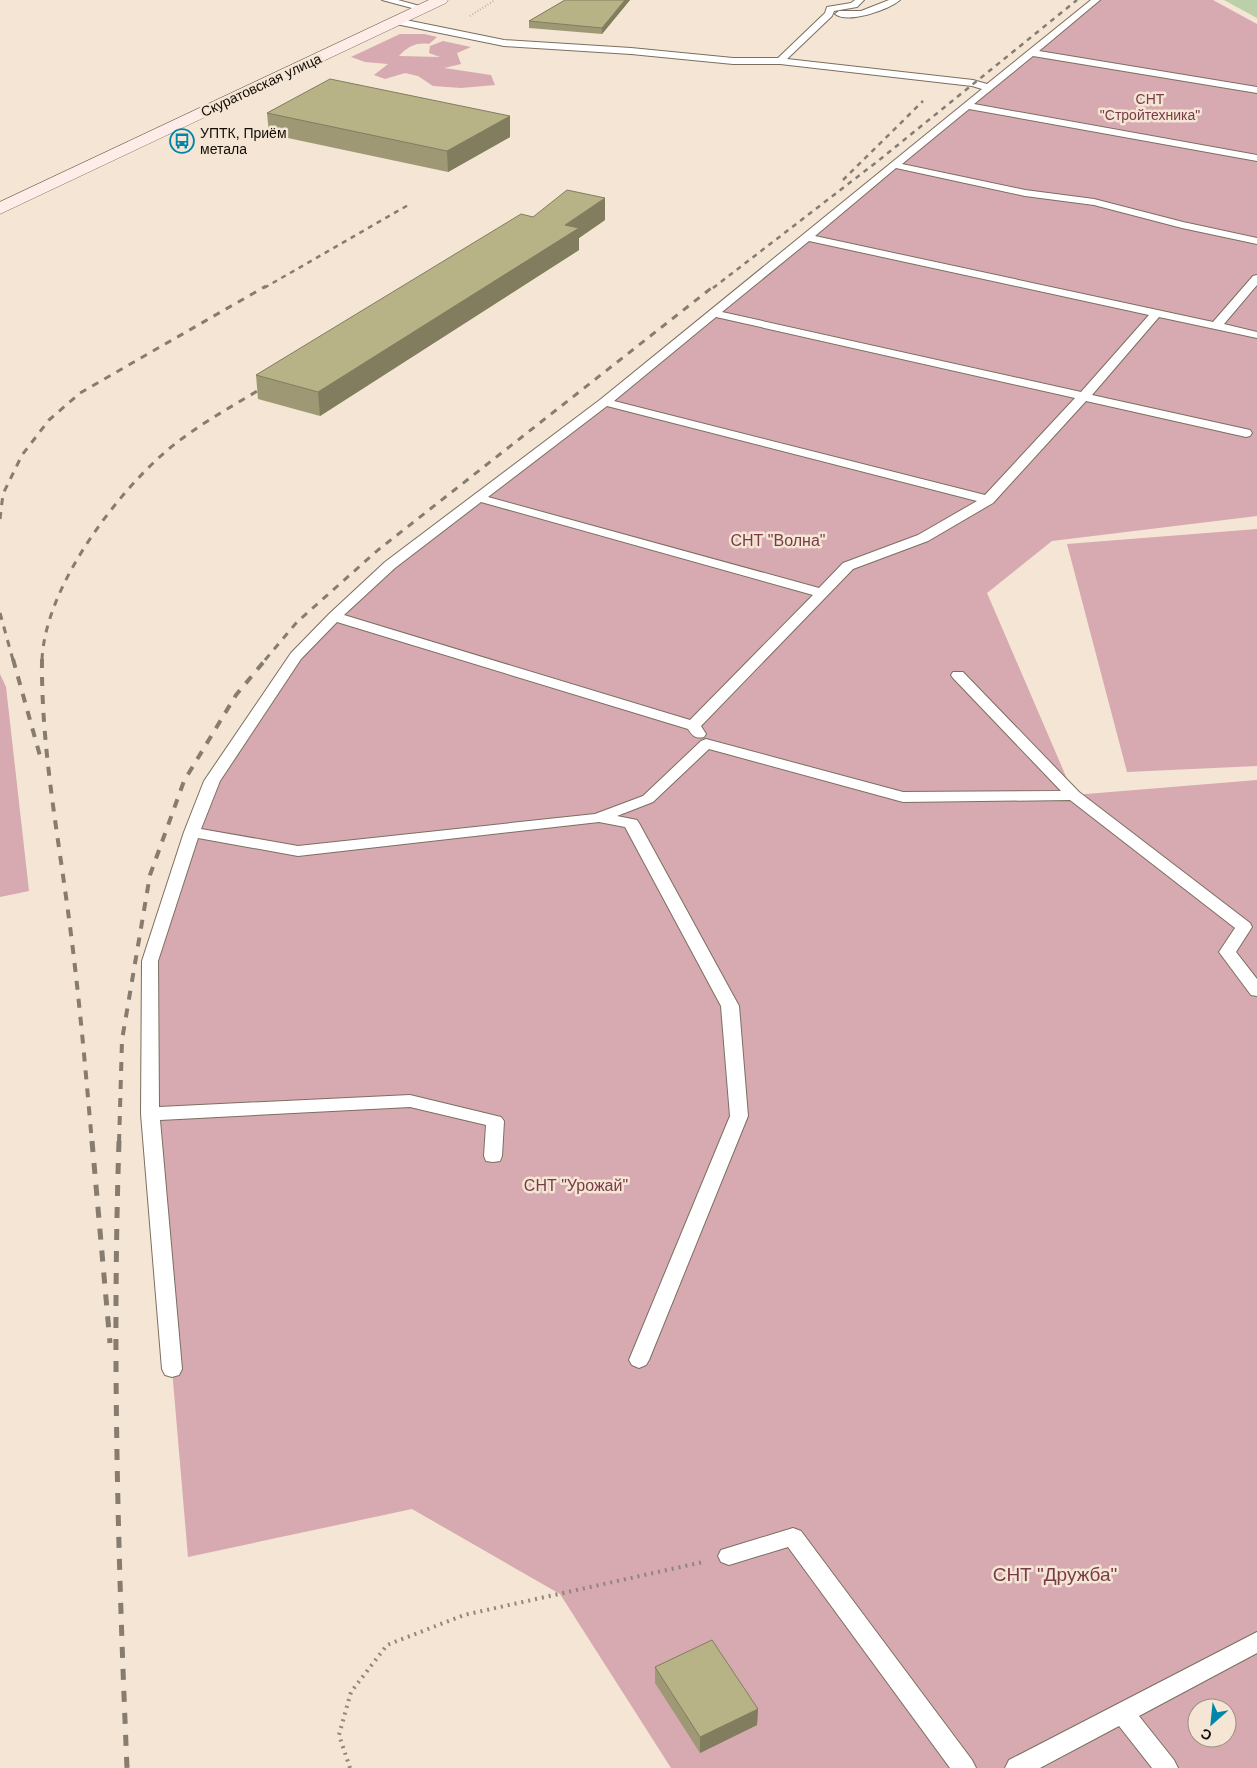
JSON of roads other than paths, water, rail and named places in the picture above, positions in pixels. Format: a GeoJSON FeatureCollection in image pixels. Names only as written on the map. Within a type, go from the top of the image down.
{"type":"FeatureCollection","features":[{"type":"Feature","properties":{"kind":"street","name":"Скуратовская улица"},"geometry":{"type":"LineString","coordinates":[[0,209],[441,0]]}},
{"type":"Feature","properties":{"kind":"lane"},"geometry":{"type":"LineString","coordinates":[[386,0],[423,8]]}},
{"type":"Feature","properties":{"kind":"lane"},"geometry":{"type":"LineString","coordinates":[[780,61],[829,14],[830,9],[854,5],[860,0]]}},
{"type":"Feature","properties":{"kind":"lane"},"geometry":{"type":"LineString","coordinates":[[829,14],[862,14],[896,0]]}},
{"type":"Feature","properties":{"kind":"lane"},"geometry":{"type":"LineString","coordinates":[[172,1369],[150,1114],[150,961],[192,832],[212,781],[296,656],[334,617],[390,566],[605,402],[1096,0]]}},
{"type":"Feature","properties":{"kind":"lane"},"geometry":{"type":"LineString","coordinates":[[396,21],[504,43],[631,51],[733,61],[780,61],[973,83],[990,88]]}},
{"type":"Feature","properties":{"kind":"lane"},"geometry":{"type":"LineString","coordinates":[[1032,52],[1257,90]]}},
{"type":"Feature","properties":{"kind":"lane"},"geometry":{"type":"LineString","coordinates":[[967,106],[1257,158]]}},
{"type":"Feature","properties":{"kind":"lane"},"geometry":{"type":"LineString","coordinates":[[894,165],[1025,193],[1094,202],[1182,225],[1257,241]]}},
{"type":"Feature","properties":{"kind":"lane"},"geometry":{"type":"LineString","coordinates":[[807,237],[1257,335]]}},
{"type":"Feature","properties":{"kind":"lane"},"geometry":{"type":"LineString","coordinates":[[1216,326],[1257,278]]}},
{"type":"Feature","properties":{"kind":"lane"},"geometry":{"type":"LineString","coordinates":[[714,313],[1246,433]]}},
{"type":"Feature","properties":{"kind":"lane"},"geometry":{"type":"LineString","coordinates":[[693,726],[848,566],[923,538],[988,500],[1157,313]]}},
{"type":"Feature","properties":{"kind":"lane"},"geometry":{"type":"LineString","coordinates":[[605,402],[988,500]]}},
{"type":"Feature","properties":{"kind":"lane"},"geometry":{"type":"LineString","coordinates":[[479,498],[822,593]]}},
{"type":"Feature","properties":{"kind":"lane"},"geometry":{"type":"LineString","coordinates":[[334,617],[693,726],[706,744],[903,797],[1074,795]]}},
{"type":"Feature","properties":{"kind":"lane"},"geometry":{"type":"LineString","coordinates":[[958,675],[1074,795],[1244,926],[1227,952],[1257,991]]}},
{"type":"Feature","properties":{"kind":"lane"},"geometry":{"type":"LineString","coordinates":[[192,832],[298,851],[598,818],[648,799],[706,744]]}},
{"type":"Feature","properties":{"kind":"lane"},"geometry":{"type":"LineString","coordinates":[[598,818],[631,823],[730,1006],[740,1116],[639,1360]]}},
{"type":"Feature","properties":{"kind":"lane"},"geometry":{"type":"LineString","coordinates":[[150,1114],[410,1101],[495,1121],[493,1156]]}},
{"type":"Feature","properties":{"kind":"lane"},"geometry":{"type":"LineString","coordinates":[[729,1556],[793,1537],[964,1768]]}},
{"type":"Feature","properties":{"kind":"lane"},"geometry":{"type":"LineString","coordinates":[[1016,1768],[1123,1714],[1257,1642]]}},
{"type":"Feature","properties":{"kind":"lane"},"geometry":{"type":"LineString","coordinates":[[1123,1714],[1166,1768]]}},
{"type":"Feature","properties":{"kind":"railway"},"geometry":{"type":"LineString","coordinates":[[713,288],[878,161],[1077,0]]}},
{"type":"Feature","properties":{"kind":"railway"},"geometry":{"type":"LineString","coordinates":[[843,180],[923,101]]}},
{"type":"Feature","properties":{"kind":"railway"},"geometry":{"type":"LineString","coordinates":[[264,288],[410,204]]}},
{"type":"Feature","properties":{"kind":"railway"},"geometry":{"type":"LineString","coordinates":[[0,519],[3,494],[22,455],[49,420],[80,393],[266,286]]}},
{"type":"Feature","properties":{"kind":"railway"},"geometry":{"type":"LineString","coordinates":[[265,660],[297,622],[378,550],[714,286]]}},
{"type":"Feature","properties":{"kind":"railway"},"geometry":{"type":"LineString","coordinates":[[42,660],[46,633],[55,604],[68,575],[103,520],[123,495],[144,472],[176,443],[269,384]]}},
{"type":"Feature","properties":{"kind":"railway"},"geometry":{"type":"LineString","coordinates":[[0,613],[13,660]]}},
{"type":"Feature","properties":{"kind":"railway"},"geometry":{"type":"LineString","coordinates":[[13,659],[42,763]]}},
{"type":"Feature","properties":{"kind":"railway"},"geometry":{"type":"LineString","coordinates":[[119,1143],[122,1040],[150,875],[184,781],[236,695],[266,659]]}},
{"type":"Feature","properties":{"kind":"railway"},"geometry":{"type":"LineString","coordinates":[[42,660],[42,690],[47,751],[75,963],[92,1143]]}},
{"type":"Feature","properties":{"kind":"railway"},"geometry":{"type":"LineString","coordinates":[[92,1141],[110,1343]]}},
{"type":"Feature","properties":{"kind":"railway"},"geometry":{"type":"LineString","coordinates":[[119,1141],[116,1298],[117,1455],[127,1768]]}},
{"type":"Feature","properties":{"kind":"place","name":"УПТК, Приём метала"},"geometry":{"type":"Point","coordinates":[182,141]}},
{"type":"Feature","properties":{"kind":"park label","name":"СНТ \"Стройтехника\""},"geometry":{"type":"Point","coordinates":[1150,108]}},
{"type":"Feature","properties":{"kind":"park label","name":"СНТ \"Волна\""},"geometry":{"type":"Point","coordinates":[778,540]}},
{"type":"Feature","properties":{"kind":"park label","name":"СНТ \"Урожай\""},"geometry":{"type":"Point","coordinates":[576,1185]}},
{"type":"Feature","properties":{"kind":"park label","name":"СНТ \"Дружба\""},"geometry":{"type":"Point","coordinates":[1055,1574]}}]}
